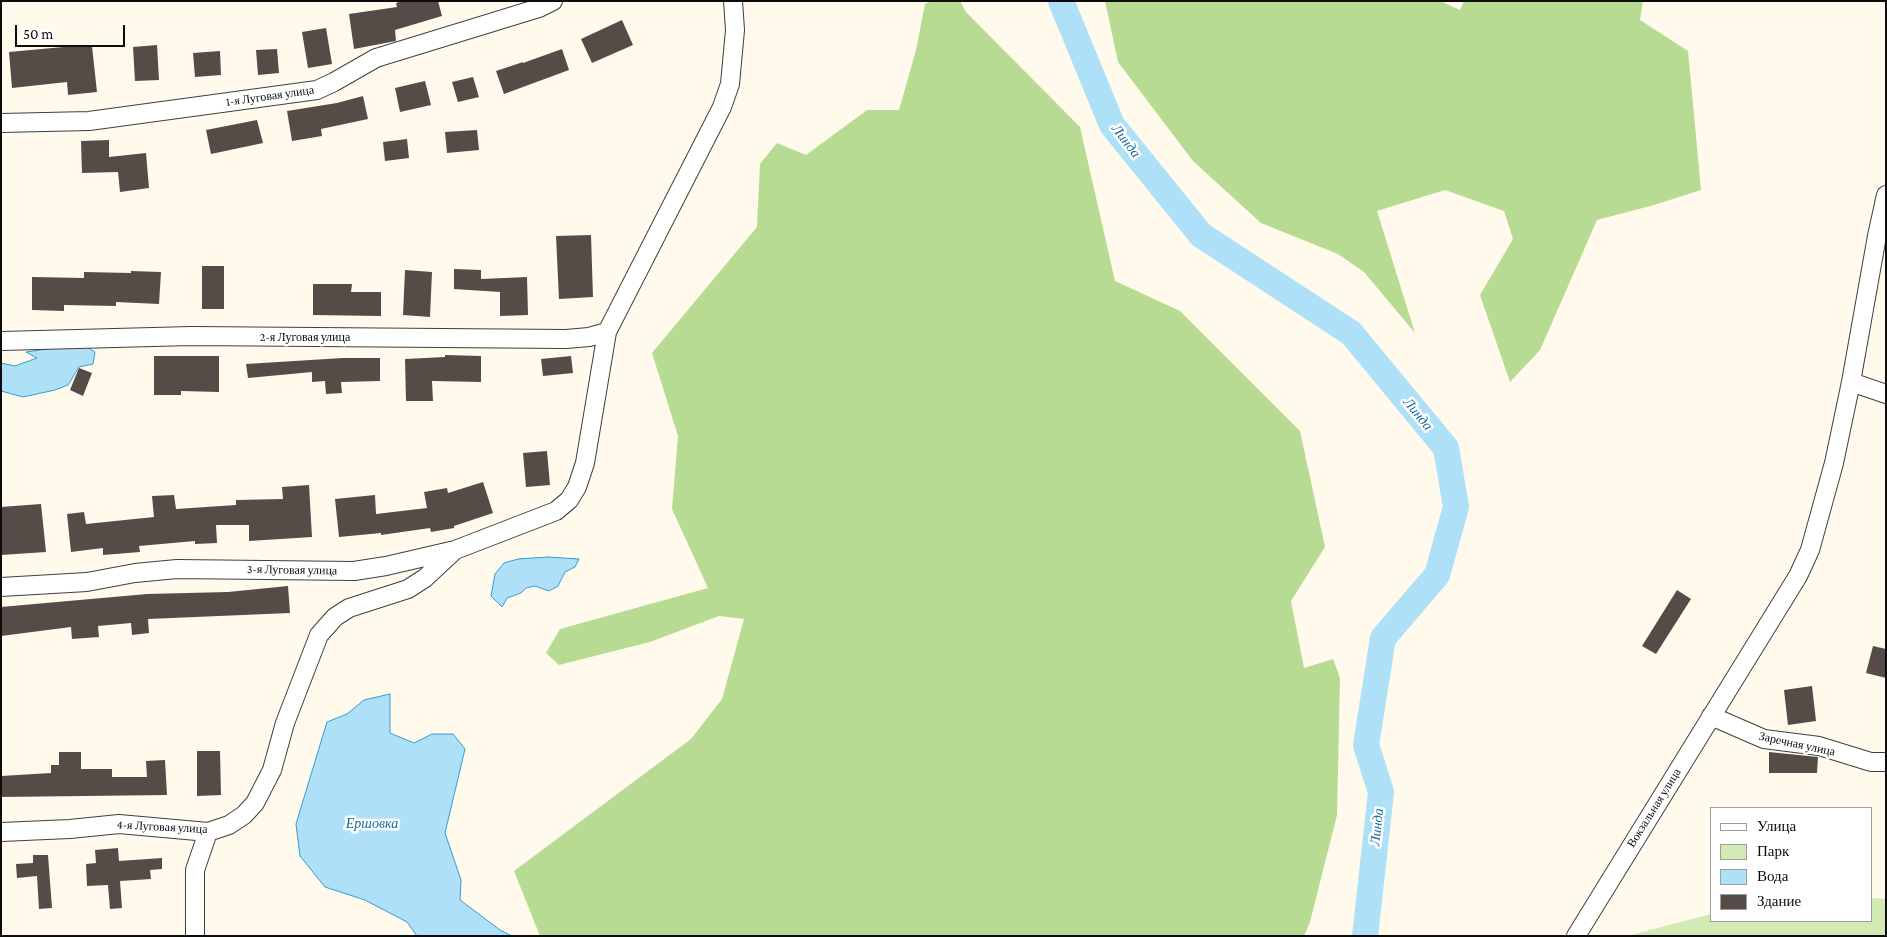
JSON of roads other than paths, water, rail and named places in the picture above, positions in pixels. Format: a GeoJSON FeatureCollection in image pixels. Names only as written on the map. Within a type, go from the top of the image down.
{"type":"FeatureCollection","features":[{"type":"Feature","properties":{"kind":"street","name":"1-я Луговая улица"},"geometry":{"type":"LineString","coordinates":[[1,123],[89,121],[317,90],[376,58],[539,8],[552,1]]}},
{"type":"Feature","properties":{"kind":"street"},"geometry":{"type":"LineString","coordinates":[[607,332],[722,107],[730,84],[735,30],[733,1]]}},
{"type":"Feature","properties":{"kind":"street","name":"Вокзальная улица"},"geometry":{"type":"LineString","coordinates":[[1576,936],[1798,576],[1810,550],[1831,472],[1851,382],[1881,237],[1886,195]]}},
{"type":"Feature","properties":{"kind":"street","name":"2-я Луговая улица"},"geometry":{"type":"LineString","coordinates":[[1,341],[191,336],[566,339],[590,337],[607,332]]}},
{"type":"Feature","properties":{"kind":"street","name":"3-я Луговая улица"},"geometry":{"type":"LineString","coordinates":[[1,587],[87,582],[135,573],[178,569],[354,571],[386,566],[455,550],[556,511],[569,500],[577,487],[585,463],[607,332]]}},
{"type":"Feature","properties":{"kind":"street"},"geometry":{"type":"LineString","coordinates":[[1851,382],[1886,394]]}},
{"type":"Feature","properties":{"kind":"street","name":"4-я Луговая улица"},"geometry":{"type":"LineString","coordinates":[[1,832],[70,829],[119,824],[208,832],[230,825],[244,815],[255,803],[272,770],[285,723],[319,635],[336,617],[349,608],[408,590],[425,578],[455,550]]}},
{"type":"Feature","properties":{"kind":"street","name":"Заречная улица"},"geometry":{"type":"LineString","coordinates":[[1711,716],[1764,739],[1820,746],[1871,762],[1886,762]]}},
{"type":"Feature","properties":{"kind":"street"},"geometry":{"type":"LineString","coordinates":[[195,936],[195,870],[208,832]]}},
{"type":"Feature","properties":{"kind":"water"},"geometry":{"type":"Polygon","coordinates":[[[82,344],[95,352],[93,364],[79,367],[68,385],[23,397],[1,391],[1,363],[15,366],[37,358],[26,352],[82,344]]]}},
{"type":"Feature","properties":{"kind":"water"},"geometry":{"type":"Polygon","coordinates":[[[548,557],[579,559],[575,567],[565,572],[558,586],[549,591],[535,586],[526,588],[521,593],[507,598],[502,607],[491,596],[495,574],[504,563],[518,559],[548,557]]]}},
{"type":"Feature","properties":{"kind":"water","name":"Ершовка"},"geometry":{"type":"Polygon","coordinates":[[[390,694],[390,733],[414,743],[432,734],[453,734],[465,749],[445,833],[461,880],[460,900],[500,930],[512,936],[417,936],[407,922],[365,900],[325,887],[300,856],[296,824],[327,722],[347,714],[364,700],[390,694]]]}},
{"type":"Feature","properties":{"kind":"waterway","name":"Линда"},"geometry":{"type":"LineString","coordinates":[[1061,1],[1112,125],[1201,235],[1351,333],[1446,448],[1456,507],[1437,575],[1383,638],[1366,745],[1381,792],[1365,936]]}}]}
